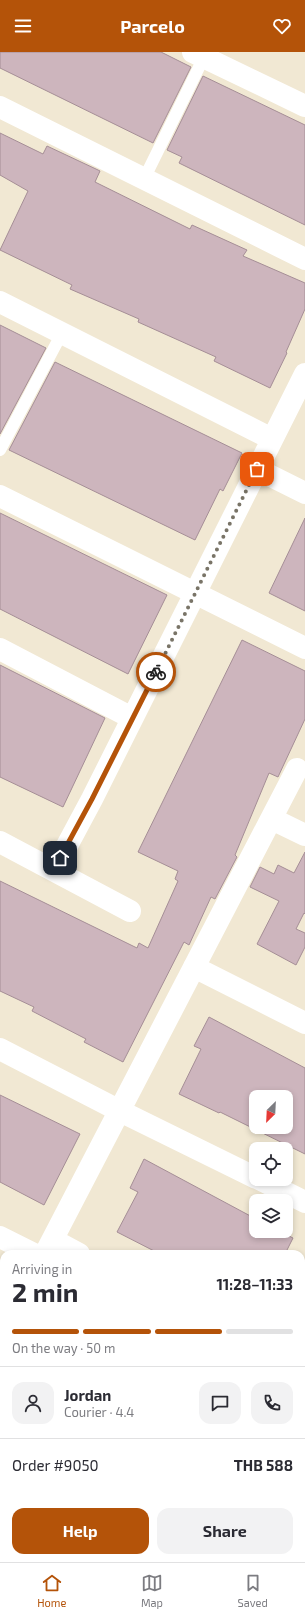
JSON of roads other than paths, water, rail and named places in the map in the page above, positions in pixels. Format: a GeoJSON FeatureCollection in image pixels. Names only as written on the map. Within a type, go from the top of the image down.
{"type":"FeatureCollection","features":[{"type":"Feature","properties":{"kind":"street"},"geometry":{"type":"LineString","coordinates":[[201,54],[305,106]]}},
{"type":"Feature","properties":{"kind":"street"},"geometry":{"type":"LineString","coordinates":[[0,107],[305,259]]}},
{"type":"Feature","properties":{"kind":"street"},"geometry":{"type":"LineString","coordinates":[[0,302],[272,439]]}},
{"type":"Feature","properties":{"kind":"street"},"geometry":{"type":"LineString","coordinates":[[54,870],[305,374]]}},
{"type":"Feature","properties":{"kind":"street"},"geometry":{"type":"LineString","coordinates":[[257,469],[305,493]]}},
{"type":"Feature","properties":{"kind":"street"},"geometry":{"type":"LineString","coordinates":[[0,496],[305,648]]}},
{"type":"Feature","properties":{"kind":"street"},"geometry":{"type":"LineString","coordinates":[[0,649],[132,718]]}},
{"type":"Feature","properties":{"kind":"street"},"geometry":{"type":"LineString","coordinates":[[62,1250],[49,1247],[297,769]]}},
{"type":"Feature","properties":{"kind":"street"},"geometry":{"type":"LineString","coordinates":[[272,818],[305,835]]}},
{"type":"Feature","properties":{"kind":"street"},"geometry":{"type":"LineString","coordinates":[[0,842],[130,910]]}},
{"type":"Feature","properties":{"kind":"street"},"geometry":{"type":"LineString","coordinates":[[194,968],[305,1023]]}},
{"type":"Feature","properties":{"kind":"street"},"geometry":{"type":"LineString","coordinates":[[0,1049],[120,1111],[249,1175]]}},
{"type":"Feature","properties":{"kind":"street"},"geometry":{"type":"LineString","coordinates":[[273,1186],[305,1202]]}},
{"type":"Feature","properties":{"kind":"street"},"geometry":{"type":"LineString","coordinates":[[0,1237],[26,1250]]}},
{"type":"Feature","properties":{"kind":"lane"},"geometry":{"type":"LineString","coordinates":[[144,179],[201,54]]}},
{"type":"Feature","properties":{"kind":"lane"},"geometry":{"type":"LineString","coordinates":[[0,450],[62,333]]}}]}
